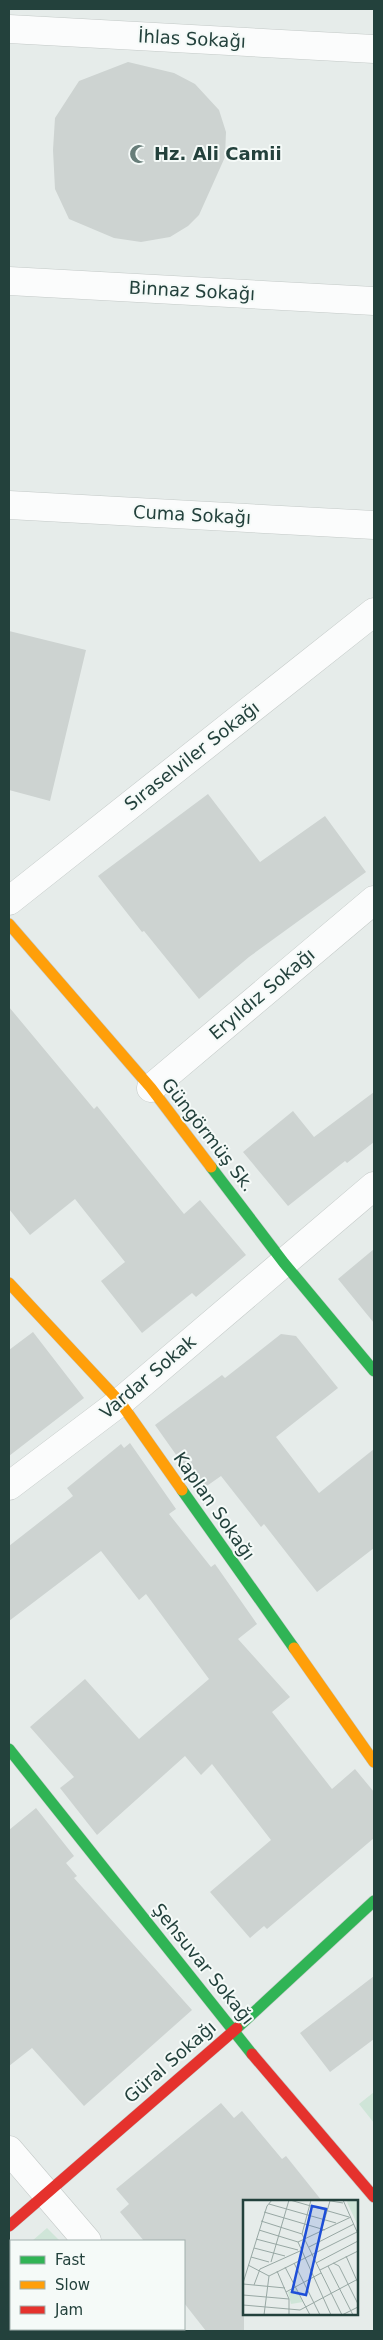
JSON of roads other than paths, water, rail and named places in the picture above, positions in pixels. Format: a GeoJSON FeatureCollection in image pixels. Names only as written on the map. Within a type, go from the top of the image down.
{"type":"FeatureCollection","features":[{"type":"Feature","properties":{"kind":"street","name":"İhlas Sokağı"},"geometry":{"type":"LineString","coordinates":[[9,29],[374,49]]}},
{"type":"Feature","properties":{"kind":"street","name":"Binnaz Sokağı"},"geometry":{"type":"LineString","coordinates":[[9,281],[374,301]]}},
{"type":"Feature","properties":{"kind":"street","name":"Cuma Sokağı"},"geometry":{"type":"LineString","coordinates":[[9,505],[374,526]]}},
{"type":"Feature","properties":{"kind":"street","name":"Sıraselviler Sokağı"},"geometry":{"type":"LineString","coordinates":[[9,901],[374,612]]}},
{"type":"Feature","properties":{"kind":"street","name":"Eryıldız Sokağı"},"geometry":{"type":"LineString","coordinates":[[151,1088],[374,900]]}},
{"type":"Feature","properties":{"kind":"street","name":"Güngörmüş Sk."},"geometry":{"type":"LineString","coordinates":[[9,924],[151,1088],[284,1263],[374,1371]]}},
{"type":"Feature","properties":{"kind":"street","name":"Vardar Sokak"},"geometry":{"type":"LineString","coordinates":[[9,1486],[120,1402],[374,1186]]}},
{"type":"Feature","properties":{"kind":"street","name":"Kaplan Sokağı"},"geometry":{"type":"LineString","coordinates":[[9,1283],[120,1402],[374,1762]]}},
{"type":"Feature","properties":{"kind":"street","name":"Şehsuvar Sokağı"},"geometry":{"type":"LineString","coordinates":[[9,1749],[234,2031],[374,2197]]}},
{"type":"Feature","properties":{"kind":"street","name":"Güral Sokağı"},"geometry":{"type":"LineString","coordinates":[[9,2226],[234,2031],[374,1901]]}},
{"type":"Feature","properties":{"kind":"street"},"geometry":{"type":"LineString","coordinates":[[9,2150],[44,2194],[86,2240]]}},
{"type":"Feature","properties":{"kind":"place","name":"Hz. Ali Camii"},"geometry":{"type":"Point","coordinates":[139,154]}}]}
